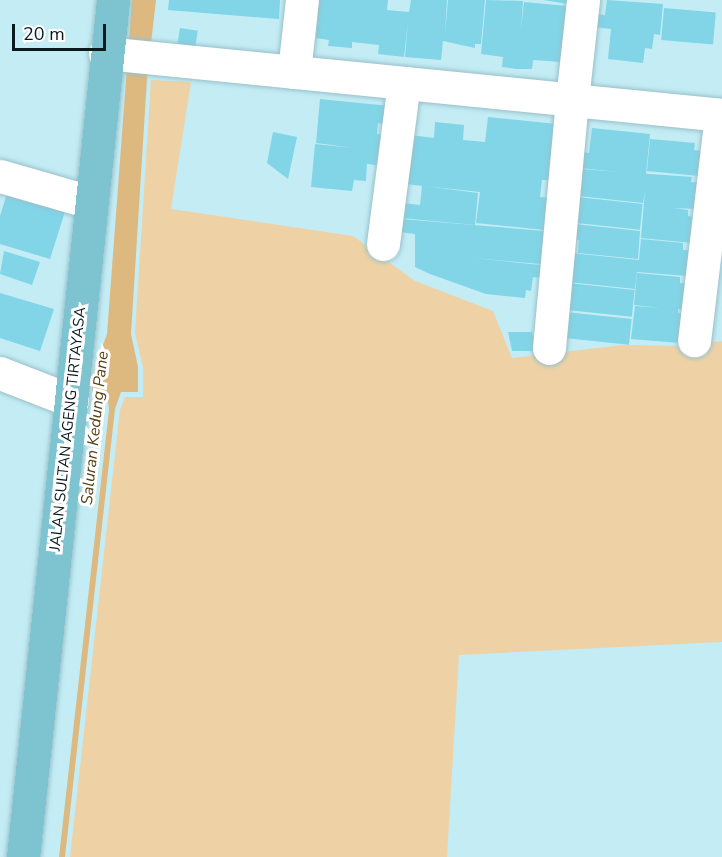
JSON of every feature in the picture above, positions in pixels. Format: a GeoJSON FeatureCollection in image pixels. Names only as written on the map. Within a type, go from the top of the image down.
{"type":"FeatureCollection","features":[{"type":"Feature","properties":{"kind":"main road","name":"JALAN SULTAN AGENG TIRTAYASA"},"geometry":{"type":"LineString","coordinates":[[23,857],[72,401],[90,202],[114,54],[113,0]]}},
{"type":"Feature","properties":{"kind":"street"},"geometry":{"type":"LineString","coordinates":[[294,72],[302,0]]}},
{"type":"Feature","properties":{"kind":"street"},"geometry":{"type":"LineString","coordinates":[[549,348],[583,0]]}},
{"type":"Feature","properties":{"kind":"street"},"geometry":{"type":"LineString","coordinates":[[114,54],[572,100],[721,110],[694,340]]}},
{"type":"Feature","properties":{"kind":"street"},"geometry":{"type":"LineString","coordinates":[[383,244],[404,83]]}},
{"type":"Feature","properties":{"kind":"street"},"geometry":{"type":"LineString","coordinates":[[0,176],[90,202]]}},
{"type":"Feature","properties":{"kind":"street"},"geometry":{"type":"LineString","coordinates":[[0,373],[72,401]]}},
{"type":"Feature","properties":{"kind":"shaded area"},"geometry":{"type":"Polygon","coordinates":[[[132,0],[156,0],[147,79],[131,334],[138,367],[138,392],[121,392],[115,409],[65,857],[59,857],[109,410],[107,391],[92,391],[95,367],[107,334],[132,0]]]}},
{"type":"Feature","properties":{"kind":"shaded area"},"geometry":{"type":"Polygon","coordinates":[[[151,80],[191,82],[171,209],[353,236],[415,281],[493,311],[512,358],[623,345],[680,346],[722,341],[722,642],[459,655],[447,857],[70,857],[120,410],[125,397],[143,397],[143,367],[135,333],[151,80]]]}},
{"type":"Feature","properties":{"kind":"building"},"geometry":{"type":"Polygon","coordinates":[[[169,0],[280,0],[279,19],[168,10],[169,0]]]}},
{"type":"Feature","properties":{"kind":"building"},"geometry":{"type":"Polygon","coordinates":[[[319,0],[388,0],[387,10],[409,12],[411,0],[447,0],[445,35],[448,0],[485,0],[481,44],[475,44],[475,48],[443,41],[441,60],[405,57],[408,21],[404,57],[378,54],[379,45],[352,42],[352,48],[328,46],[329,40],[316,38],[319,0]]]}},
{"type":"Feature","properties":{"kind":"building"},"geometry":{"type":"Polygon","coordinates":[[[486,0],[523,1],[521,30],[524,2],[567,6],[561,62],[533,60],[532,69],[517,69],[502,67],[503,57],[481,54],[486,0]]]}},
{"type":"Feature","properties":{"kind":"building"},"geometry":{"type":"Polygon","coordinates":[[[543,0],[569,0],[568,4],[543,0]]]}},
{"type":"Feature","properties":{"kind":"building"},"geometry":{"type":"Polygon","coordinates":[[[607,0],[663,4],[660,35],[654,34],[652,49],[645,48],[643,63],[608,59],[611,29],[593,27],[594,14],[605,15],[607,0]]]}},
{"type":"Feature","properties":{"kind":"building"},"geometry":{"type":"Polygon","coordinates":[[[664,8],[716,13],[713,44],[661,40],[664,8]]]}},
{"type":"Feature","properties":{"kind":"building"},"geometry":{"type":"Polygon","coordinates":[[[180,28],[198,31],[195,47],[177,44],[180,28]]]}},
{"type":"Feature","properties":{"kind":"building"},"geometry":{"type":"Polygon","coordinates":[[[320,99],[390,106],[388,125],[378,123],[377,134],[387,135],[383,166],[367,164],[366,181],[354,180],[352,191],[311,187],[315,144],[354,148],[316,143],[320,99]]]}},
{"type":"Feature","properties":{"kind":"building"},"geometry":{"type":"Polygon","coordinates":[[[488,117],[557,124],[551,180],[542,180],[540,197],[549,198],[545,230],[476,223],[480,192],[425,186],[478,193],[475,225],[401,218],[403,203],[420,205],[422,186],[406,184],[411,135],[434,138],[435,122],[464,125],[463,140],[485,142],[488,117]]]}},
{"type":"Feature","properties":{"kind":"building"},"geometry":{"type":"Polygon","coordinates":[[[592,128],[650,134],[646,175],[580,168],[582,152],[589,153],[592,128]]]}},
{"type":"Feature","properties":{"kind":"building"},"geometry":{"type":"Polygon","coordinates":[[[273,132],[297,137],[288,179],[267,163],[273,132]]]}},
{"type":"Feature","properties":{"kind":"building"},"geometry":{"type":"Polygon","coordinates":[[[650,139],[695,143],[694,150],[702,151],[699,176],[647,171],[650,139]]]}},
{"type":"Feature","properties":{"kind":"building"},"geometry":{"type":"Polygon","coordinates":[[[580,169],[692,177],[691,182],[699,183],[696,209],[674,208],[688,210],[688,216],[694,217],[692,243],[641,238],[645,190],[643,203],[578,196],[580,169]]]}},
{"type":"Feature","properties":{"kind":"building"},"geometry":{"type":"Polygon","coordinates":[[[10,184],[68,202],[50,259],[0,244],[0,216],[10,184]]]}},
{"type":"Feature","properties":{"kind":"building"},"geometry":{"type":"Polygon","coordinates":[[[577,197],[643,204],[640,230],[574,223],[577,197]]]}},
{"type":"Feature","properties":{"kind":"building"},"geometry":{"type":"Polygon","coordinates":[[[401,219],[545,231],[541,264],[472,258],[541,265],[540,278],[533,277],[531,291],[526,290],[525,298],[486,294],[430,274],[415,267],[415,234],[400,232],[401,219]]]}},
{"type":"Feature","properties":{"kind":"building"},"geometry":{"type":"Polygon","coordinates":[[[574,224],[640,231],[638,259],[578,253],[579,240],[573,239],[574,224]]]}},
{"type":"Feature","properties":{"kind":"building"},"geometry":{"type":"Polygon","coordinates":[[[641,239],[683,243],[683,250],[689,250],[687,276],[637,272],[635,289],[568,282],[571,253],[639,260],[641,239]]]}},
{"type":"Feature","properties":{"kind":"building"},"geometry":{"type":"Polygon","coordinates":[[[4,251],[40,262],[32,285],[0,274],[4,251]]]}},
{"type":"Feature","properties":{"kind":"building"},"geometry":{"type":"Polygon","coordinates":[[[637,273],[680,277],[680,283],[687,283],[684,310],[678,309],[678,313],[683,314],[680,343],[631,339],[635,306],[661,308],[634,305],[637,273]]]}},
{"type":"Feature","properties":{"kind":"building"},"geometry":{"type":"Polygon","coordinates":[[[568,283],[635,290],[632,317],[565,310],[568,283]]]}},
{"type":"Feature","properties":{"kind":"building"},"geometry":{"type":"Polygon","coordinates":[[[0,293],[54,309],[40,351],[0,338],[0,293]]]}},
{"type":"Feature","properties":{"kind":"building"},"geometry":{"type":"Polygon","coordinates":[[[565,312],[632,319],[629,345],[562,338],[565,312]]]}},
{"type":"Feature","properties":{"kind":"building"},"geometry":{"type":"Polygon","coordinates":[[[508,332],[532,332],[536,351],[512,351],[508,332]]]}},
{"type":"Feature","properties":{"kind":"water label","name":"Saluran Kedung Pane"},"geometry":{"type":"Point","coordinates":[95,428]}}]}
